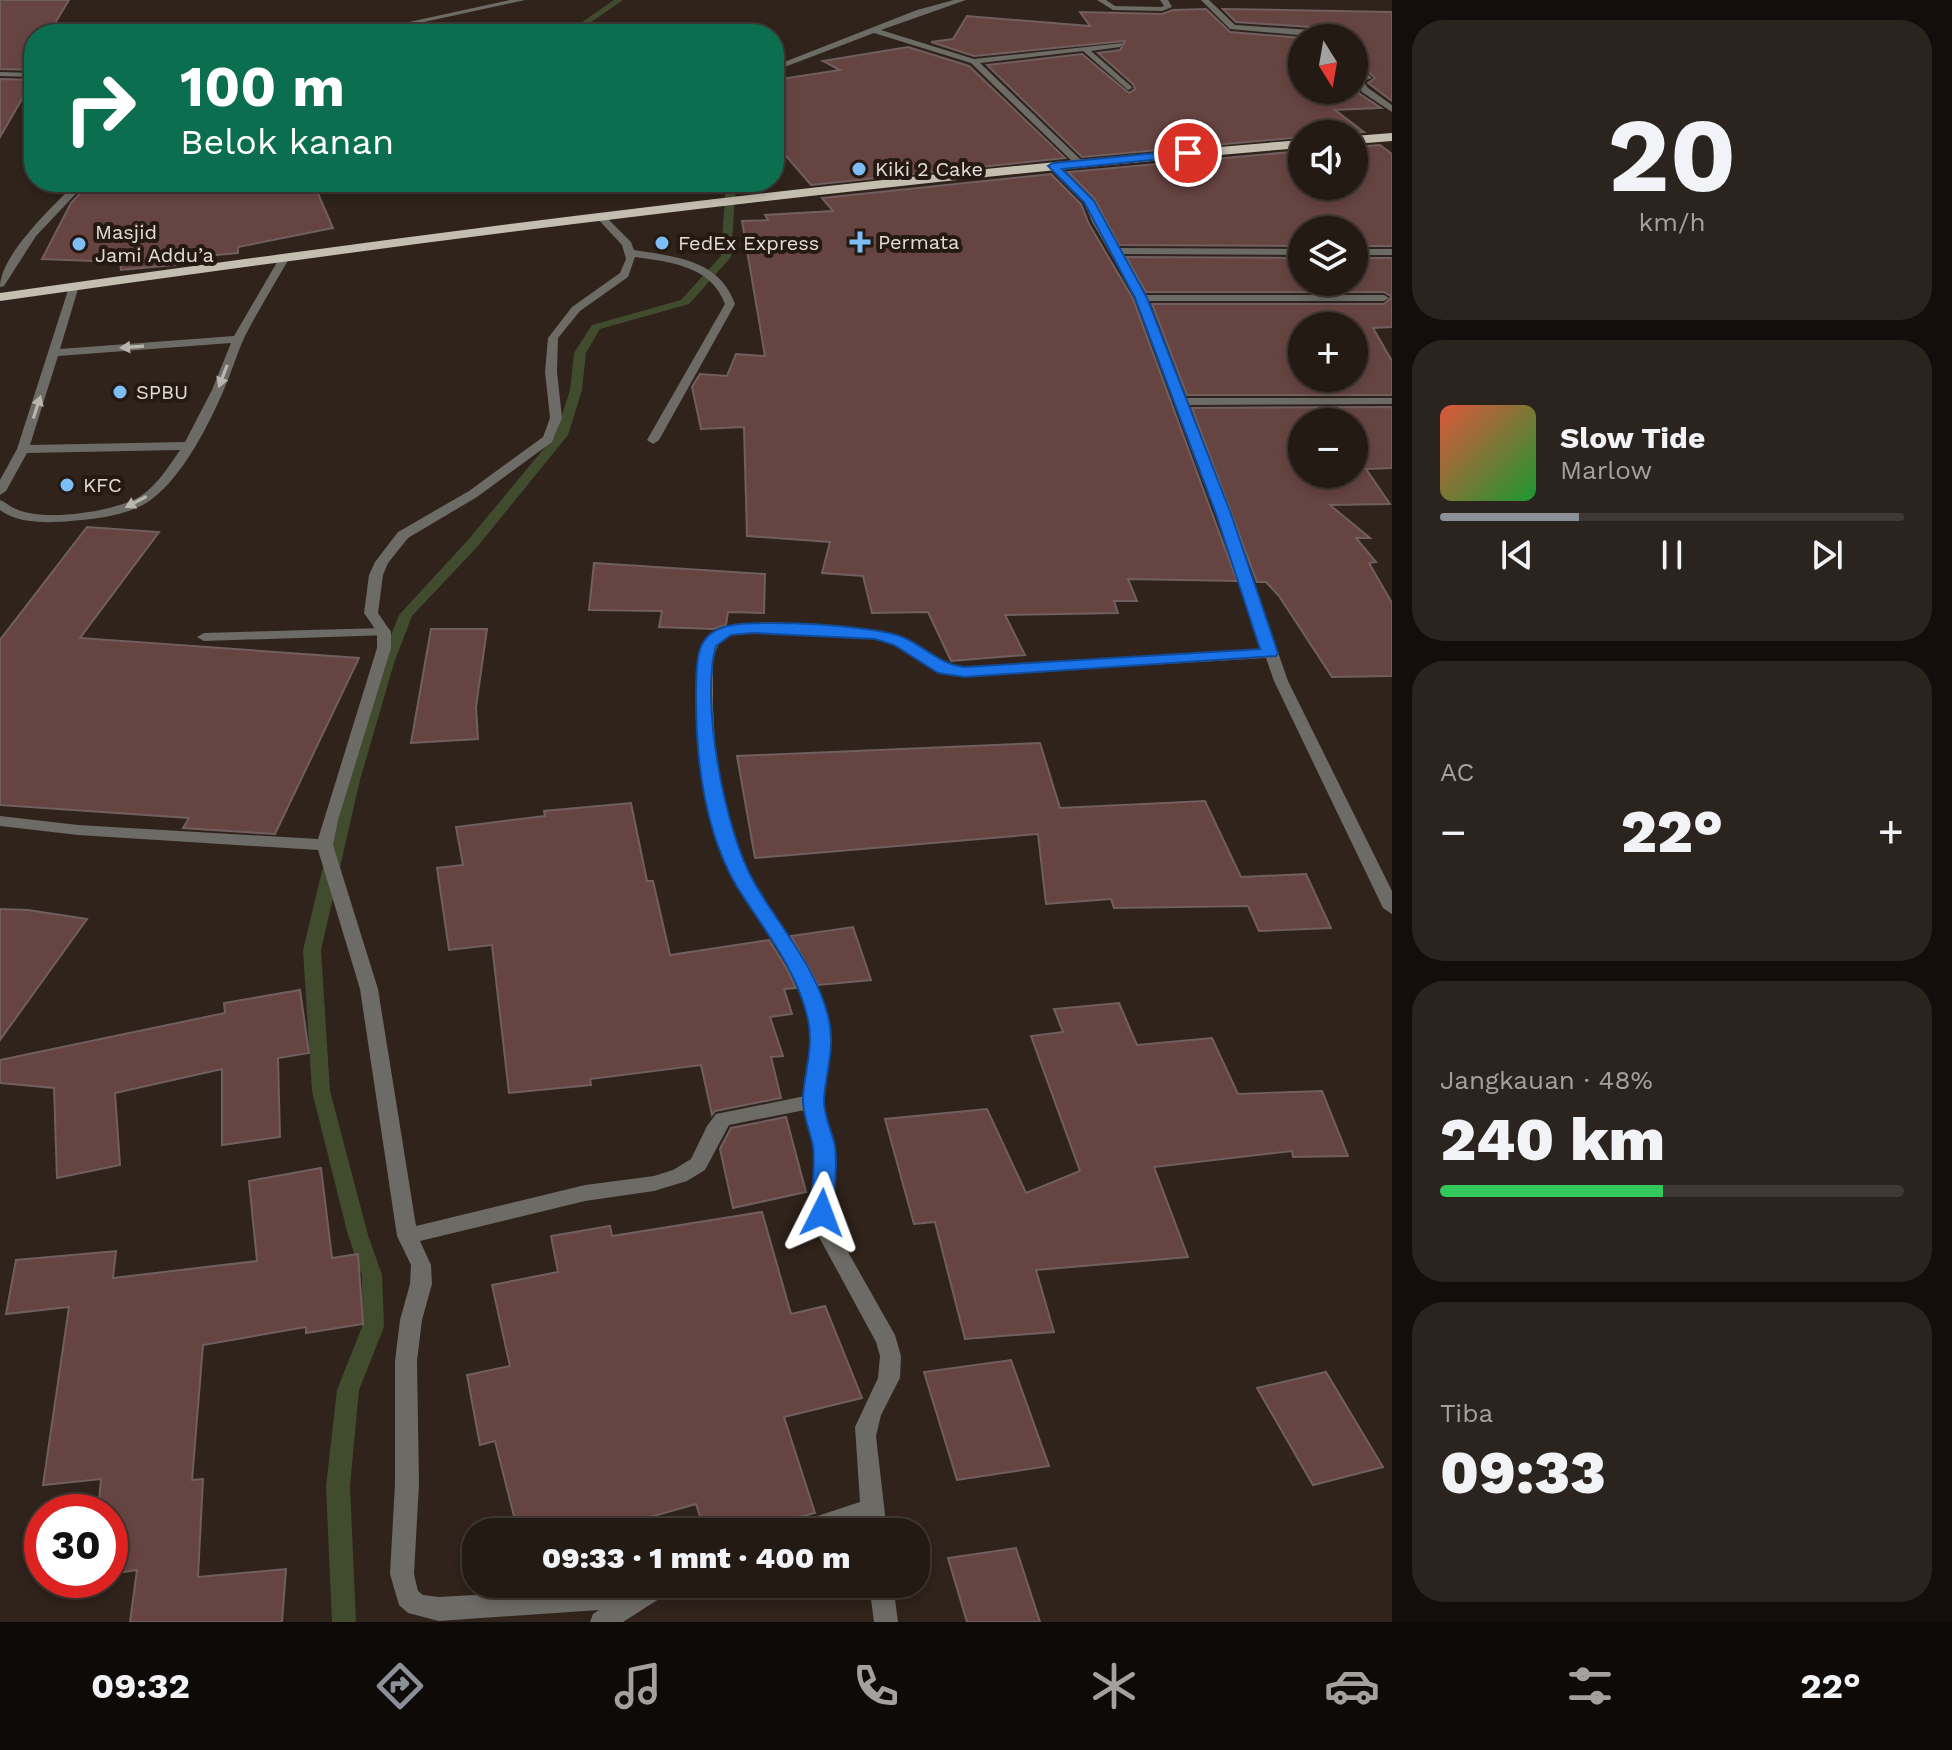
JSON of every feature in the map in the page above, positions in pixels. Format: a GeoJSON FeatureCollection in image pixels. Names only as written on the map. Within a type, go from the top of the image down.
{"type":"FeatureCollection","features":[{"type":"Feature","properties":{"kind":"highway"},"geometry":{"type":"LineString","coordinates":[[1368,139],[1392,137]]}},
{"type":"Feature","properties":{"kind":"highway"},"geometry":{"type":"LineString","coordinates":[[0,297],[601,217],[1078,162],[1288,145]]}},
{"type":"Feature","properties":{"kind":"street"},"geometry":{"type":"LineString","coordinates":[[406,24],[521,0]]}},
{"type":"Feature","properties":{"kind":"street"},"geometry":{"type":"LineString","coordinates":[[784,65],[962,0]]}},
{"type":"Feature","properties":{"kind":"street"},"geometry":{"type":"LineString","coordinates":[[1101,0],[1113,8],[1157,9],[1168,7],[1164,0]]}},
{"type":"Feature","properties":{"kind":"street"},"geometry":{"type":"LineString","coordinates":[[1205,0],[1233,27],[1288,31]]}},
{"type":"Feature","properties":{"kind":"street"},"geometry":{"type":"LineString","coordinates":[[873,30],[974,61],[1120,45]]}},
{"type":"Feature","properties":{"kind":"street"},"geometry":{"type":"LineString","coordinates":[[1085,49],[1128,88]]}},
{"type":"Feature","properties":{"kind":"street"},"geometry":{"type":"LineString","coordinates":[[974,61],[1078,162]]}},
{"type":"Feature","properties":{"kind":"street"},"geometry":{"type":"LineString","coordinates":[[0,74],[24,75]]}},
{"type":"Feature","properties":{"kind":"street"},"geometry":{"type":"LineString","coordinates":[[1368,92],[1392,109]]}},
{"type":"Feature","properties":{"kind":"street"},"geometry":{"type":"LineString","coordinates":[[1053,166],[1088,201],[1141,298],[1224,514],[1270,653],[1392,908]]}},
{"type":"Feature","properties":{"kind":"street"},"geometry":{"type":"LineString","coordinates":[[0,284],[32,234],[72,192]]}},
{"type":"Feature","properties":{"kind":"street"},"geometry":{"type":"LineString","coordinates":[[562,1598],[439,1609],[417,1605],[408,1597],[402,1574],[407,1484],[406,1361],[411,1320],[421,1284],[421,1265],[407,1236],[369,989],[325,845],[341,783],[384,648],[384,632],[371,613],[376,575],[387,553],[403,535],[473,494],[548,439],[556,418],[551,372],[553,338],[576,309],[624,275],[631,253],[627,244],[601,217]]}},
{"type":"Feature","properties":{"kind":"street"},"geometry":{"type":"LineString","coordinates":[[1113,251],[1288,252]]}},
{"type":"Feature","properties":{"kind":"street"},"geometry":{"type":"LineString","coordinates":[[1368,252],[1392,252]]}},
{"type":"Feature","properties":{"kind":"street"},"geometry":{"type":"LineString","coordinates":[[631,253],[680,262],[702,270],[722,285],[728,293],[730,304],[653,440]]}},
{"type":"Feature","properties":{"kind":"street"},"geometry":{"type":"LineString","coordinates":[[0,504],[17,514],[33,517],[103,514],[126,508],[155,490],[189,446],[218,390],[238,339],[285,257]]}},
{"type":"Feature","properties":{"kind":"street"},"geometry":{"type":"LineString","coordinates":[[0,491],[23,449],[73,289]]}},
{"type":"Feature","properties":{"kind":"street"},"geometry":{"type":"LineString","coordinates":[[1141,298],[1384,298]]}},
{"type":"Feature","properties":{"kind":"street"},"geometry":{"type":"LineString","coordinates":[[54,353],[238,339]]}},
{"type":"Feature","properties":{"kind":"street"},"geometry":{"type":"LineString","coordinates":[[1179,402],[1392,401]]}},
{"type":"Feature","properties":{"kind":"street"},"geometry":{"type":"LineString","coordinates":[[23,449],[189,446]]}},
{"type":"Feature","properties":{"kind":"street"},"geometry":{"type":"LineString","coordinates":[[873,1518],[866,1428],[892,1375],[893,1358],[887,1341],[829,1237],[822,1213],[824,1148],[813,1101],[821,1044],[814,1001],[770,920],[740,873],[730,851],[712,788],[704,721],[705,655],[709,643],[727,631],[754,629],[876,634],[899,641],[944,670],[964,672],[1270,653]]}},
{"type":"Feature","properties":{"kind":"street"},"geometry":{"type":"LineString","coordinates":[[204,637],[384,632]]}},
{"type":"Feature","properties":{"kind":"street"},"geometry":{"type":"LineString","coordinates":[[0,821],[78,830],[325,845]]}},
{"type":"Feature","properties":{"kind":"street"},"geometry":{"type":"LineString","coordinates":[[407,1236],[588,1192],[665,1181],[696,1167],[703,1157],[712,1129],[723,1119],[813,1101]]}},
{"type":"Feature","properties":{"kind":"street"},"geometry":{"type":"LineString","coordinates":[[842,1518],[872,1508]]}},
{"type":"Feature","properties":{"kind":"street"},"geometry":{"type":"LineString","coordinates":[[602,1622],[640,1598]]}},
{"type":"Feature","properties":{"kind":"street"},"geometry":{"type":"LineString","coordinates":[[883,1598],[886,1622]]}},
{"type":"Feature","properties":{"kind":"building"},"geometry":{"type":"Polygon","coordinates":[[[0,0],[69,0],[54,24],[24,24],[24,70],[0,69],[0,0]]]}},
{"type":"Feature","properties":{"kind":"building"},"geometry":{"type":"Polygon","coordinates":[[[1206,9],[1230,32],[1288,37],[1288,104],[1368,104],[1368,99],[1381,108],[1335,110],[1348,120],[1288,120],[1288,138],[1082,157],[987,65],[1082,54],[1129,93],[1135,89],[1133,84],[1098,53],[1120,50],[1125,41],[974,56],[931,42],[953,39],[967,16],[1090,26],[1080,12],[1162,14],[1173,10],[1206,9]]]}},
{"type":"Feature","properties":{"kind":"building"},"geometry":{"type":"Polygon","coordinates":[[[1223,9],[1392,12],[1392,101],[1368,83],[1375,78],[1368,72],[1368,24],[1288,25],[1236,22],[1223,9]]]}},
{"type":"Feature","properties":{"kind":"building"},"geometry":{"type":"Polygon","coordinates":[[[908,47],[969,66],[1065,158],[811,185],[784,154],[784,78],[840,70],[823,61],[908,47]]]}},
{"type":"Feature","properties":{"kind":"building"},"geometry":{"type":"Polygon","coordinates":[[[0,79],[24,80],[24,96],[0,137],[0,79]]]}},
{"type":"Feature","properties":{"kind":"building"},"geometry":{"type":"Polygon","coordinates":[[[1380,145],[1392,154],[1392,246],[1368,246],[1368,216],[1288,216],[1288,246],[1119,245],[1094,198],[1068,172],[1288,152],[1288,200],[1368,200],[1368,146],[1380,145]]]}},
{"type":"Feature","properties":{"kind":"building"},"geometry":{"type":"Polygon","coordinates":[[[1051,174],[1081,204],[1089,224],[1133,299],[1237,581],[1128,579],[1137,601],[1114,601],[1118,613],[1005,615],[1025,655],[951,661],[928,612],[872,613],[863,576],[822,573],[830,542],[747,536],[744,427],[701,429],[692,387],[700,374],[727,376],[736,354],[765,356],[742,221],[768,220],[765,215],[833,211],[822,198],[1051,174]]]}},
{"type":"Feature","properties":{"kind":"building"},"geometry":{"type":"Polygon","coordinates":[[[81,192],[317,192],[333,228],[238,247],[238,253],[183,258],[184,264],[121,270],[120,262],[42,259],[71,203],[81,192]]]}},
{"type":"Feature","properties":{"kind":"building"},"geometry":{"type":"Polygon","coordinates":[[[1126,257],[1288,258],[1288,292],[1146,292],[1126,257]]]}},
{"type":"Feature","properties":{"kind":"building"},"geometry":{"type":"Polygon","coordinates":[[[1368,258],[1392,258],[1392,297],[1384,292],[1368,292],[1368,258]]]}},
{"type":"Feature","properties":{"kind":"building"},"geometry":{"type":"Polygon","coordinates":[[[1392,297],[1392,327],[1373,328],[1392,361],[1392,395],[1187,395],[1152,304],[1384,304],[1392,297]]]}},
{"type":"Feature","properties":{"kind":"building"},"geometry":{"type":"Polygon","coordinates":[[[1392,407],[1392,468],[1368,469],[1368,408],[1288,408],[1288,488],[1368,488],[1368,472],[1390,504],[1330,505],[1370,538],[1356,538],[1376,562],[1369,563],[1392,603],[1392,676],[1332,677],[1279,596],[1266,582],[1257,582],[1192,408],[1392,407]]]}},
{"type":"Feature","properties":{"kind":"building"},"geometry":{"type":"Polygon","coordinates":[[[87,527],[159,532],[80,638],[359,658],[275,834],[183,828],[189,818],[0,805],[0,640],[87,527]]]}},
{"type":"Feature","properties":{"kind":"building"},"geometry":{"type":"Polygon","coordinates":[[[594,563],[765,574],[764,613],[728,612],[726,625],[713,629],[659,627],[662,611],[589,610],[594,563]]]}},
{"type":"Feature","properties":{"kind":"building"},"geometry":{"type":"Polygon","coordinates":[[[431,629],[487,629],[476,707],[478,739],[411,743],[431,629]]]}},
{"type":"Feature","properties":{"kind":"building"},"geometry":{"type":"Polygon","coordinates":[[[1040,743],[1060,808],[1205,801],[1241,877],[1306,874],[1331,928],[1259,931],[1248,906],[1114,908],[1111,899],[1046,904],[1038,834],[755,858],[737,756],[1040,743]]]}},
{"type":"Feature","properties":{"kind":"building"},"geometry":{"type":"Polygon","coordinates":[[[631,803],[647,881],[653,881],[670,955],[769,940],[787,969],[796,988],[784,989],[792,1014],[770,1017],[783,1056],[771,1057],[781,1098],[715,1111],[712,1115],[701,1065],[590,1079],[591,1085],[509,1093],[492,945],[449,950],[437,868],[463,865],[456,827],[545,816],[544,811],[631,803]]]}},
{"type":"Feature","properties":{"kind":"building"},"geometry":{"type":"Polygon","coordinates":[[[0,909],[87,919],[0,1040],[0,909]]]}},
{"type":"Feature","properties":{"kind":"building"},"geometry":{"type":"Polygon","coordinates":[[[853,927],[871,980],[818,985],[791,936],[853,927]]]}},
{"type":"Feature","properties":{"kind":"building"},"geometry":{"type":"Polygon","coordinates":[[[300,990],[309,1053],[278,1058],[280,1137],[222,1145],[222,1069],[115,1093],[120,1165],[57,1178],[54,1088],[0,1083],[0,1060],[225,1013],[224,1003],[300,990]]]}},
{"type":"Feature","properties":{"kind":"building"},"geometry":{"type":"Polygon","coordinates":[[[1119,1003],[1137,1045],[1212,1038],[1238,1094],[1322,1091],[1348,1156],[1293,1157],[1292,1151],[1154,1167],[1188,1257],[1036,1270],[1054,1332],[965,1339],[935,1222],[914,1224],[885,1119],[987,1109],[1026,1193],[1080,1171],[1031,1036],[1063,1032],[1054,1009],[1119,1003]]]}},
{"type":"Feature","properties":{"kind":"building"},"geometry":{"type":"Polygon","coordinates":[[[786,1117],[806,1192],[733,1208],[720,1149],[731,1128],[786,1117]]]}},
{"type":"Feature","properties":{"kind":"building"},"geometry":{"type":"Polygon","coordinates":[[[321,1168],[332,1258],[358,1254],[363,1324],[306,1333],[306,1327],[203,1345],[192,1480],[203,1479],[198,1577],[286,1569],[282,1622],[130,1622],[137,1570],[128,1571],[128,1494],[100,1494],[101,1479],[43,1485],[69,1307],[6,1314],[16,1260],[116,1251],[113,1278],[257,1261],[249,1181],[321,1168]]]}},
{"type":"Feature","properties":{"kind":"building"},"geometry":{"type":"Polygon","coordinates":[[[762,1212],[791,1314],[825,1306],[862,1398],[784,1417],[815,1513],[794,1518],[700,1518],[696,1504],[646,1518],[514,1518],[495,1441],[480,1445],[467,1375],[510,1366],[492,1285],[558,1272],[551,1236],[610,1226],[612,1236],[762,1212]]]}},
{"type":"Feature","properties":{"kind":"building"},"geometry":{"type":"Polygon","coordinates":[[[1011,1360],[1049,1466],[957,1480],[924,1372],[1011,1360]]]}},
{"type":"Feature","properties":{"kind":"building"},"geometry":{"type":"Polygon","coordinates":[[[1326,1372],[1383,1467],[1313,1485],[1257,1388],[1326,1372]]]}},
{"type":"Feature","properties":{"kind":"building"},"geometry":{"type":"Polygon","coordinates":[[[1016,1548],[1040,1622],[967,1622],[948,1558],[1016,1548]]]}},
{"type":"Feature","properties":{"kind":"waterway"},"geometry":{"type":"LineString","coordinates":[[584,24],[619,0]]}},
{"type":"Feature","properties":{"kind":"waterway"},"geometry":{"type":"LineString","coordinates":[[344,1622],[338,1486],[348,1390],[373,1327],[372,1275],[358,1235],[321,1091],[312,950],[352,780],[387,663],[406,615],[473,543],[562,435],[576,390],[580,353],[596,327],[685,302],[726,257],[730,192]]}},
{"type":"Feature","properties":{"kind":"place","name":"Kiki 2 Cake"},"geometry":{"type":"Point","coordinates":[859,169]}},
{"type":"Feature","properties":{"kind":"place","name":"Permata"},"geometry":{"type":"Point","coordinates":[860,242]}},
{"type":"Feature","properties":{"kind":"place","name":"FedEx Express"},"geometry":{"type":"Point","coordinates":[662,243]}},
{"type":"Feature","properties":{"kind":"place","name":"Masjid Jami Addu’a"},"geometry":{"type":"Point","coordinates":[79,244]}},
{"type":"Feature","properties":{"kind":"place","name":"SPBU"},"geometry":{"type":"Point","coordinates":[120,392]}},
{"type":"Feature","properties":{"kind":"place","name":"KFC"},"geometry":{"type":"Point","coordinates":[67,485]}},
{"type":"Feature","properties":{"kind":"route"},"geometry":{"type":"LineString","coordinates":[[822,1213],[824,1148],[813,1101],[821,1062],[819,1021],[808,989],[730,851],[712,788],[704,721],[705,655],[709,643],[727,631],[754,629],[876,634],[899,641],[944,670],[964,672],[1270,653],[1224,514],[1141,298],[1088,201],[1053,166],[1188,153]]}}]}
